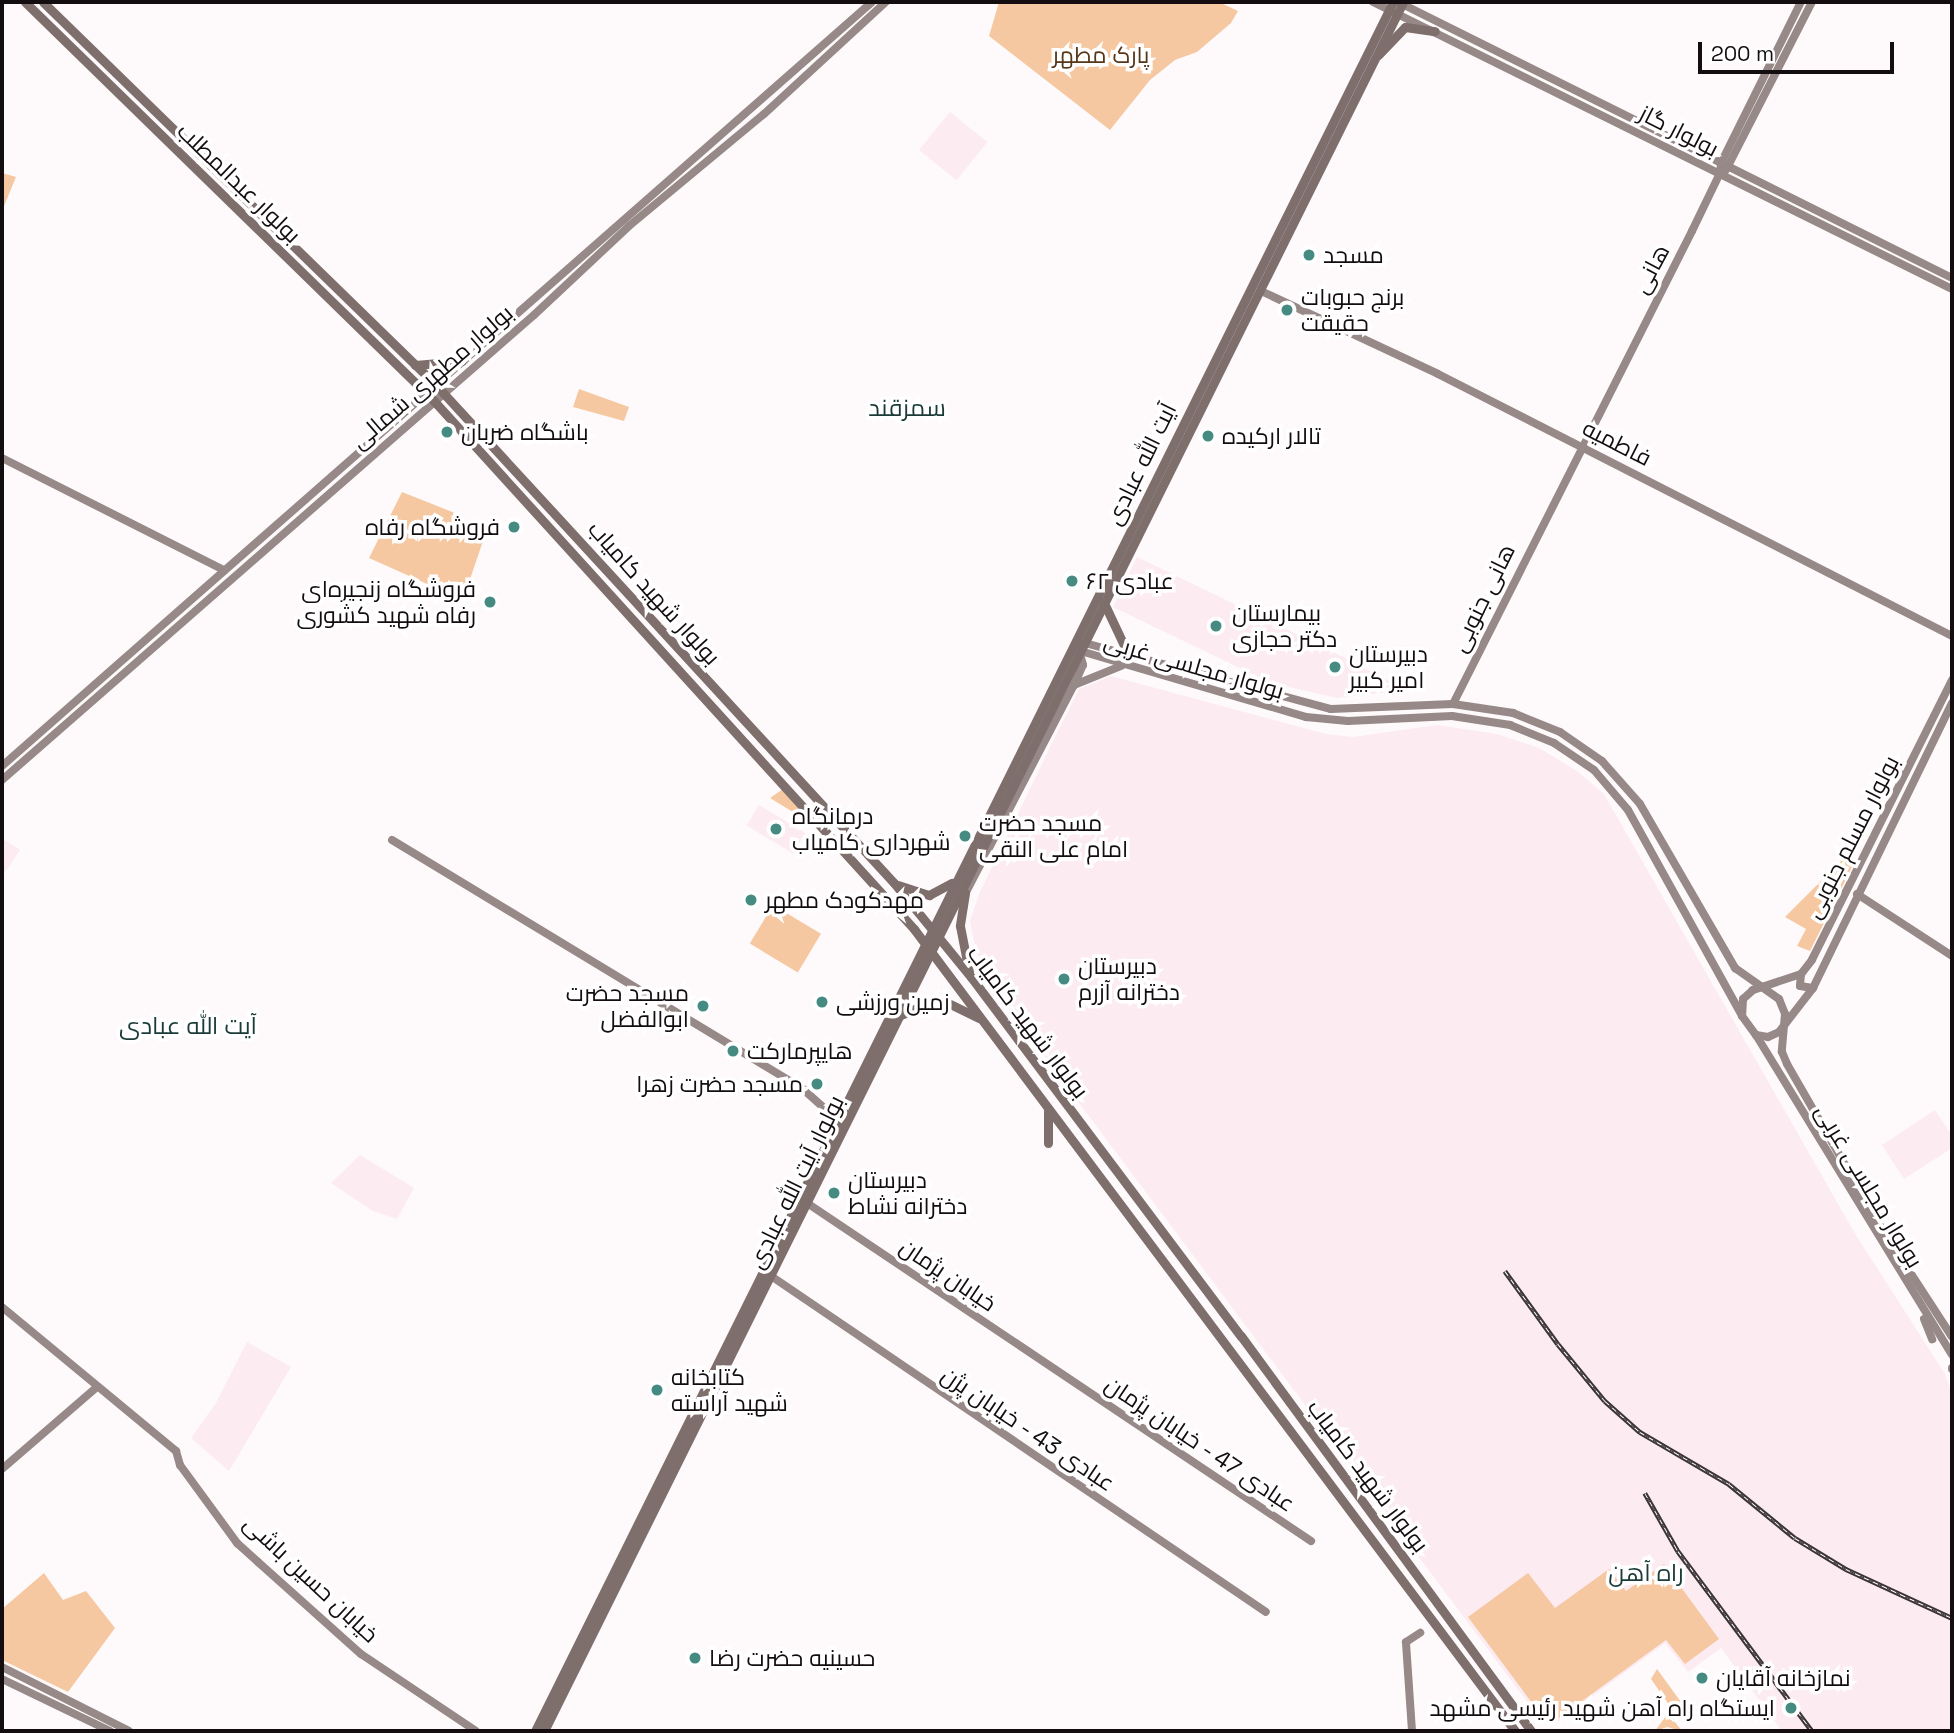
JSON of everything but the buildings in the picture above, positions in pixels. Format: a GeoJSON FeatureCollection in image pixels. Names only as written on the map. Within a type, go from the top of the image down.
{"type":"FeatureCollection","features":[{"type":"Feature","properties":{"kind":"main road","name":"بولوار عبدالمطلب"},"geometry":{"type":"LineString","coordinates":[[25,2],[426,393]]}},
{"type":"Feature","properties":{"kind":"main road","name":"بولوار عبدالمطلب"},"geometry":{"type":"LineString","coordinates":[[43,2],[435,384]]}},
{"type":"Feature","properties":{"kind":"main road","name":"بولوار مطهری شمالی"},"geometry":{"type":"LineString","coordinates":[[2,766],[872,2]]}},
{"type":"Feature","properties":{"kind":"main road","name":"بولوار مطهری شمالی"},"geometry":{"type":"LineString","coordinates":[[2,780],[629,226],[778,102],[803,74],[886,2]]}},
{"type":"Feature","properties":{"kind":"main road"},"geometry":{"type":"LineString","coordinates":[[1373,2],[1397,5]]}},
{"type":"Feature","properties":{"kind":"main road"},"geometry":{"type":"LineString","coordinates":[[1725,165],[1801,2]]}},
{"type":"Feature","properties":{"kind":"main road"},"geometry":{"type":"LineString","coordinates":[[1720,173],[1812,2]]}},
{"type":"Feature","properties":{"kind":"main road","name":"بولوار گاز"},"geometry":{"type":"LineString","coordinates":[[1397,5],[1435,31],[1952,289]]}},
{"type":"Feature","properties":{"kind":"main road","name":"بولوار گاز"},"geometry":{"type":"LineString","coordinates":[[1397,5],[1952,278]]}},
{"type":"Feature","properties":{"kind":"main road","name":"آیت الله عبادی"},"geometry":{"type":"LineString","coordinates":[[939,938],[1377,57],[1397,5]]}},
{"type":"Feature","properties":{"kind":"main road","name":"آیت الله عبادی"},"geometry":{"type":"LineString","coordinates":[[925,943],[1073,643],[1397,5]]}},
{"type":"Feature","properties":{"kind":"main road"},"geometry":{"type":"LineString","coordinates":[[1377,57],[1405,27],[1435,31]]}},
{"type":"Feature","properties":{"kind":"main road","name":"هانی"},"geometry":{"type":"LineString","coordinates":[[1580,446],[1720,173]]}},
{"type":"Feature","properties":{"kind":"main road","name":"فاطمیه"},"geometry":{"type":"LineString","coordinates":[[1261,291],[1580,446],[1952,636]]}},
{"type":"Feature","properties":{"kind":"main road"},"geometry":{"type":"LineString","coordinates":[[415,365],[462,361]]}},
{"type":"Feature","properties":{"kind":"main road","name":"بولوار شهید کامیاب"},"geometry":{"type":"LineString","coordinates":[[435,384],[894,883],[971,977],[1241,1336],[1531,1731]]}},
{"type":"Feature","properties":{"kind":"main road","name":"بولوار شهید کامیاب"},"geometry":{"type":"LineString","coordinates":[[426,393],[925,943],[1048,1111],[1515,1731]]}},
{"type":"Feature","properties":{"kind":"main road","name":"هانی جنوبی"},"geometry":{"type":"LineString","coordinates":[[1453,704],[1580,446]]}},
{"type":"Feature","properties":{"kind":"main road"},"geometry":{"type":"LineString","coordinates":[[2,458],[224,570]]}},
{"type":"Feature","properties":{"kind":"main road"},"geometry":{"type":"LineString","coordinates":[[512,486],[521,478]]}},
{"type":"Feature","properties":{"kind":"main road"},"geometry":{"type":"LineString","coordinates":[[319,486],[327,495]]}},
{"type":"Feature","properties":{"kind":"main road"},"geometry":{"type":"LineString","coordinates":[[1104,603],[1129,656]]}},
{"type":"Feature","properties":{"kind":"main road"},"geometry":{"type":"LineString","coordinates":[[164,623],[172,631]]}},
{"type":"Feature","properties":{"kind":"main road","name":"بولوار مجلسی غربی"},"geometry":{"type":"LineString","coordinates":[[1742,1016],[1628,810],[1594,770],[1554,743],[1510,725],[1452,716],[1348,721],[1306,717],[1080,654],[1073,643],[1087,642],[1129,656],[1331,709],[1453,704],[1513,713],[1538,722],[1602,761],[1640,804],[1728,959],[1765,990]]}},
{"type":"Feature","properties":{"kind":"main road","name":"بولوار آیت الله عبادی"},"geometry":{"type":"LineString","coordinates":[[535,1731],[824,1147],[846,1114],[900,1016],[1074,685],[1083,665],[1080,654]]}},
{"type":"Feature","properties":{"kind":"main road"},"geometry":{"type":"LineString","coordinates":[[1074,685],[1121,666]]}},
{"type":"Feature","properties":{"kind":"main road","name":"بولوار مسلم جنوبی"},"geometry":{"type":"LineString","coordinates":[[1801,974],[1952,680]]}},
{"type":"Feature","properties":{"kind":"main road","name":"بولوار مسلم جنوبی"},"geometry":{"type":"LineString","coordinates":[[1783,1028],[1813,988],[1952,703]]}},
{"type":"Feature","properties":{"kind":"main road"},"geometry":{"type":"LineString","coordinates":[[392,840],[846,1114]]}},
{"type":"Feature","properties":{"kind":"main road"},"geometry":{"type":"LineString","coordinates":[[971,977],[962,949],[964,897],[972,873]]}},
{"type":"Feature","properties":{"kind":"main road"},"geometry":{"type":"LineString","coordinates":[[894,883],[929,895],[956,880]]}},
{"type":"Feature","properties":{"kind":"main road"},"geometry":{"type":"LineString","coordinates":[[1857,894],[1952,956]]}},
{"type":"Feature","properties":{"kind":"main road","name":"بولوار آیت الله عبادی"},"geometry":{"type":"LineString","coordinates":[[544,1731],[807,1203],[925,943]]}},
{"type":"Feature","properties":{"kind":"main road"},"geometry":{"type":"LineString","coordinates":[[1765,990],[1784,1006],[1783,1028],[1768,1037],[1756,1035],[1742,1016],[1740,1004],[1747,994],[1765,990],[1801,974],[1800,986],[1813,988]]}},
{"type":"Feature","properties":{"kind":"main road"},"geometry":{"type":"LineString","coordinates":[[900,1016],[930,1002],[946,1002],[985,1022]]}},
{"type":"Feature","properties":{"kind":"main road","name":"بولوار مجلسی غربی"},"geometry":{"type":"LineString","coordinates":[[1783,1028],[1782,1052],[1793,1075],[1880,1226],[1952,1337]]}},
{"type":"Feature","properties":{"kind":"main road","name":"بولوار مجلسی غربی"},"geometry":{"type":"LineString","coordinates":[[1756,1035],[1952,1355]]}},
{"type":"Feature","properties":{"kind":"main road"},"geometry":{"type":"LineString","coordinates":[[804,1090],[831,1114],[824,1147]]}},
{"type":"Feature","properties":{"kind":"main road"},"geometry":{"type":"LineString","coordinates":[[1048,1111],[1048,1143]]}},
{"type":"Feature","properties":{"kind":"main road","name":"خیابان پژمان"},"geometry":{"type":"LineString","coordinates":[[807,1203],[1068,1379]]}},
{"type":"Feature","properties":{"kind":"main road","name":"عبادی 43 - خیابان پژن"},"geometry":{"type":"LineString","coordinates":[[771,1276],[1266,1612]]}},
{"type":"Feature","properties":{"kind":"main road"},"geometry":{"type":"LineString","coordinates":[[1918,1303],[1932,1339]]}},
{"type":"Feature","properties":{"kind":"main road","name":"خیابان حسین باشی"},"geometry":{"type":"LineString","coordinates":[[2,1307],[176,1451],[180,1465],[237,1543],[361,1654],[476,1731]]}},
{"type":"Feature","properties":{"kind":"main road"},"geometry":{"type":"LineString","coordinates":[[1228,1348],[1241,1336]]}},
{"type":"Feature","properties":{"kind":"main road","name":"عبادی 47 - خیابان پژمان"},"geometry":{"type":"LineString","coordinates":[[1068,1379],[1311,1541]]}},
{"type":"Feature","properties":{"kind":"main road"},"geometry":{"type":"LineString","coordinates":[[2,1469],[97,1387]]}},
{"type":"Feature","properties":{"kind":"main road"},"geometry":{"type":"LineString","coordinates":[[1412,1731],[1406,1642],[1420,1633]]}},
{"type":"Feature","properties":{"kind":"main road"},"geometry":{"type":"LineString","coordinates":[[2,1667],[129,1731]]}},
{"type":"Feature","properties":{"kind":"main road"},"geometry":{"type":"LineString","coordinates":[[2,1679],[110,1731]]}},
{"type":"Feature","properties":{"kind":"shaded area"},"geometry":{"type":"Polygon","coordinates":[[[950,112],[987,142],[956,180],[919,150],[950,112]]]}},
{"type":"Feature","properties":{"kind":"shaded area","name":"بیمارستان دکتر حجازی"},"geometry":{"type":"Polygon","coordinates":[[[1137,557],[1407,690],[1337,698],[1271,683],[1113,607],[1137,557]]]}},
{"type":"Feature","properties":{"kind":"shaded area"},"geometry":{"type":"Polygon","coordinates":[[[1111,676],[1326,734],[1353,737],[1437,725],[1497,734],[1539,748],[1577,771],[1604,794],[1854,1232],[1945,1374],[1952,1393],[1952,1731],[1782,1731],[1721,1648],[1688,1672],[1665,1643],[1556,1723],[1543,1723],[1044,1056],[976,952],[970,921],[979,894],[1054,739],[1079,689],[1111,676]]]}},
{"type":"Feature","properties":{"kind":"shaded area","name":"درمانگاه شهرداری کامیاب"},"geometry":{"type":"Polygon","coordinates":[[[759,805],[805,833],[793,853],[747,826],[759,805]]]}},
{"type":"Feature","properties":{"kind":"shaded area"},"geometry":{"type":"Polygon","coordinates":[[[2,838],[20,850],[2,877],[2,838]]]}},
{"type":"Feature","properties":{"kind":"shaded area"},"geometry":{"type":"Polygon","coordinates":[[[1935,1110],[1952,1136],[1952,1148],[1904,1179],[1882,1145],[1935,1110]]]}},
{"type":"Feature","properties":{"kind":"shaded area"},"geometry":{"type":"Polygon","coordinates":[[[360,1155],[414,1188],[397,1219],[373,1211],[331,1183],[360,1155]]]}},
{"type":"Feature","properties":{"kind":"shaded area"},"geometry":{"type":"Polygon","coordinates":[[[247,1342],[291,1367],[229,1471],[191,1438],[216,1403],[247,1342]]]}},
{"type":"Feature","properties":{"kind":"green space","name":"پارک مطهر"},"geometry":{"type":"Polygon","coordinates":[[[999,2],[1219,2],[1238,11],[1231,23],[1197,52],[1175,60],[1150,80],[1110,130],[989,36],[999,2]]]}},
{"type":"Feature","properties":{"kind":"green space"},"geometry":{"type":"Polygon","coordinates":[[[2,173],[16,177],[2,211],[2,173]]]}},
{"type":"Feature","properties":{"kind":"green space"},"geometry":{"type":"Polygon","coordinates":[[[579,389],[629,407],[624,421],[573,407],[579,389]]]}},
{"type":"Feature","properties":{"kind":"green space"},"geometry":{"type":"Polygon","coordinates":[[[402,492],[460,515],[459,527],[484,538],[463,600],[369,558],[402,492]]]}},
{"type":"Feature","properties":{"kind":"green space"},"geometry":{"type":"Polygon","coordinates":[[[783,789],[814,825],[770,798],[783,789]]]}},
{"type":"Feature","properties":{"kind":"green space"},"geometry":{"type":"Polygon","coordinates":[[[1842,860],[1853,865],[1810,951],[1797,946],[1806,929],[1785,917],[1842,860]]]}},
{"type":"Feature","properties":{"kind":"green space"},"geometry":{"type":"Polygon","coordinates":[[[773,905],[821,934],[798,972],[750,944],[773,905]]]}},
{"type":"Feature","properties":{"kind":"green space"},"geometry":{"type":"Polygon","coordinates":[[[1664,1564],[1719,1639],[1685,1664],[1666,1640],[1556,1720],[1544,1719],[1468,1617],[1528,1573],[1555,1608],[1609,1569],[1626,1591],[1664,1564]]]}},
{"type":"Feature","properties":{"kind":"green space"},"geometry":{"type":"Polygon","coordinates":[[[44,1573],[63,1600],[86,1591],[115,1628],[68,1692],[2,1660],[2,1609],[44,1573]]]}},
{"type":"Feature","properties":{"kind":"green space"},"geometry":{"type":"Polygon","coordinates":[[[1657,1669],[1681,1702],[1672,1709],[1651,1679],[1657,1669]]]}},
{"type":"Feature","properties":{"kind":"green space"},"geometry":{"type":"Polygon","coordinates":[[[1668,1713],[1682,1731],[1667,1727],[1655,1731],[1668,1713]]]}},
{"type":"Feature","properties":{"kind":"railway"},"geometry":{"type":"LineString","coordinates":[[1505,1271],[1558,1344],[1605,1401],[1640,1432],[1729,1484],[1795,1538],[1846,1569],[1952,1618]]}},
{"type":"Feature","properties":{"kind":"railway"},"geometry":{"type":"LineString","coordinates":[[1645,1493],[1678,1551],[1812,1731]]}},
{"type":"Feature","properties":{"kind":"place","name":"مسجد"},"geometry":{"type":"Point","coordinates":[1309,255]}},
{"type":"Feature","properties":{"kind":"place","name":"برنج حبوبات حقیقت"},"geometry":{"type":"Point","coordinates":[1287,310]}},
{"type":"Feature","properties":{"kind":"place","name":"باشگاه ضربان"},"geometry":{"type":"Point","coordinates":[447,432]}},
{"type":"Feature","properties":{"kind":"place","name":"تالار ارکیده"},"geometry":{"type":"Point","coordinates":[1208,436]}},
{"type":"Feature","properties":{"kind":"place","name":"فروشگاه رفاه"},"geometry":{"type":"Point","coordinates":[514,527]}},
{"type":"Feature","properties":{"kind":"place","name":"عبادی ۶۲"},"geometry":{"type":"Point","coordinates":[1072,581]}},
{"type":"Feature","properties":{"kind":"place","name":"فروشگاه زنجیره‌ای رفاه شهید کشوری"},"geometry":{"type":"Point","coordinates":[490,602]}},
{"type":"Feature","properties":{"kind":"place","name":"بیمارستان دکتر حجازی"},"geometry":{"type":"Point","coordinates":[1216,626]}},
{"type":"Feature","properties":{"kind":"place","name":"دبیرستان امیر کبیر"},"geometry":{"type":"Point","coordinates":[1335,667]}},
{"type":"Feature","properties":{"kind":"place","name":"درمانگاه شهرداری کامیاب"},"geometry":{"type":"Point","coordinates":[776,829]}},
{"type":"Feature","properties":{"kind":"place","name":"مسجد حضرت امام علی النقی"},"geometry":{"type":"Point","coordinates":[965,836]}},
{"type":"Feature","properties":{"kind":"place","name":"مهدکودک مطهر"},"geometry":{"type":"Point","coordinates":[751,900]}},
{"type":"Feature","properties":{"kind":"place","name":"دبیرستان دخترانه آزرم"},"geometry":{"type":"Point","coordinates":[1064,979]}},
{"type":"Feature","properties":{"kind":"place","name":"زمین ورزشی"},"geometry":{"type":"Point","coordinates":[822,1002]}},
{"type":"Feature","properties":{"kind":"place","name":"مسجد حضرت ابوالفضل"},"geometry":{"type":"Point","coordinates":[703,1006]}},
{"type":"Feature","properties":{"kind":"place","name":"هایپرمارکت"},"geometry":{"type":"Point","coordinates":[733,1051]}},
{"type":"Feature","properties":{"kind":"place","name":"مسجد حضرت زهرا"},"geometry":{"type":"Point","coordinates":[817,1084]}},
{"type":"Feature","properties":{"kind":"place","name":"دبیرستان دخترانه نشاط"},"geometry":{"type":"Point","coordinates":[834,1193]}},
{"type":"Feature","properties":{"kind":"place","name":"کتابخانه شهید آراسته"},"geometry":{"type":"Point","coordinates":[657,1390]}},
{"type":"Feature","properties":{"kind":"place","name":"حسینیه حضرت رضا"},"geometry":{"type":"Point","coordinates":[695,1658]}},
{"type":"Feature","properties":{"kind":"place","name":"نمازخانه آقایان"},"geometry":{"type":"Point","coordinates":[1702,1678]}},
{"type":"Feature","properties":{"kind":"place","name":"ایستگاه راه آهن شهید رئیسی مشهد"},"geometry":{"type":"Point","coordinates":[1791,1708]}},
{"type":"Feature","properties":{"kind":"district","name":"سمزقند"},"geometry":{"type":"Point","coordinates":[907,408]}},
{"type":"Feature","properties":{"kind":"district","name":"آیت الله عبادی"},"geometry":{"type":"Point","coordinates":[188,1026]}},
{"type":"Feature","properties":{"kind":"district","name":"راه آهن"},"geometry":{"type":"Point","coordinates":[1646,1573]}}]}
